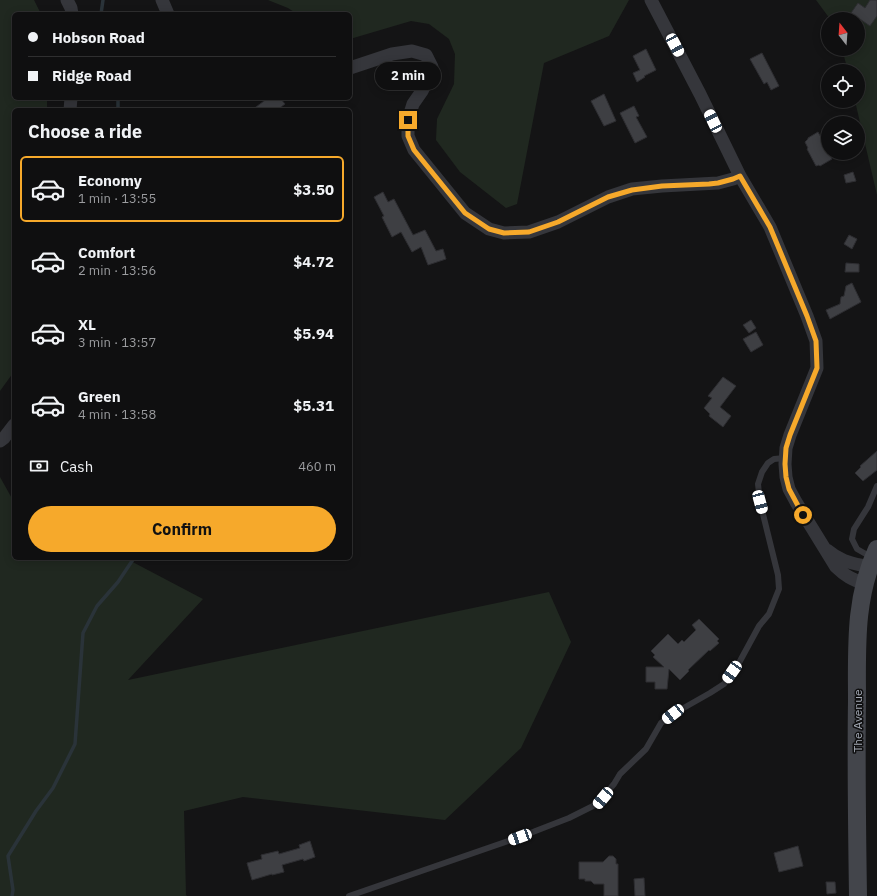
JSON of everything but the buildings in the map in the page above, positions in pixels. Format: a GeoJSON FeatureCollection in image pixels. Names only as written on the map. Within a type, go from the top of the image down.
{"type":"FeatureCollection","features":[{"type":"Feature","properties":{"kind":"street"},"geometry":{"type":"LineString","coordinates":[[67,0],[72,12]]}},
{"type":"Feature","properties":{"kind":"street"},"geometry":{"type":"LineString","coordinates":[[162,0],[167,12]]}},
{"type":"Feature","properties":{"kind":"street"},"geometry":{"type":"LineString","coordinates":[[652,0],[740,176],[770,227],[816,341],[817,368],[786,448],[786,477],[789,489],[803,515],[836,567],[849,578],[864,584]]}},
{"type":"Feature","properties":{"kind":"street"},"geometry":{"type":"LineString","coordinates":[[352,67],[392,54],[412,51],[426,55],[432,67],[429,77],[413,104],[408,120],[408,136],[414,150],[465,213],[489,229],[504,233],[529,232],[558,222],[608,197],[632,190],[662,186],[713,184],[740,176]]}},
{"type":"Feature","properties":{"kind":"street"},"geometry":{"type":"LineString","coordinates":[[0,441],[12,428]]}},
{"type":"Feature","properties":{"kind":"street"},"geometry":{"type":"LineString","coordinates":[[824,548],[844,561],[873,558]]}},
{"type":"Feature","properties":{"kind":"street","name":"The Avenue"},"geometry":{"type":"LineString","coordinates":[[858,896],[856,735],[858,623],[864,584],[873,558]]}},
{"type":"Feature","properties":{"kind":"lane"},"geometry":{"type":"LineString","coordinates":[[349,896],[527,834],[569,818],[597,804],[614,784],[620,774],[646,749],[661,723],[673,714],[724,684],[740,660],[759,626],[769,614],[780,589],[760,502],[758,484],[762,472],[768,462],[774,458],[785,458]]}},
{"type":"Feature","properties":{"kind":"lane"},"geometry":{"type":"LineString","coordinates":[[873,558],[857,549],[852,539],[854,529],[868,507],[877,486]]}},
{"type":"Feature","properties":{"kind":"shaded area"},"geometry":{"type":"Polygon","coordinates":[[[0,0],[34,0],[40,12],[12,12],[12,100],[47,100],[47,108],[12,108],[12,374],[0,391],[0,0]]]}},
{"type":"Feature","properties":{"kind":"shaded area"},"geometry":{"type":"Polygon","coordinates":[[[268,0],[629,0],[609,36],[544,63],[517,204],[506,208],[460,172],[436,140],[437,119],[454,84],[455,54],[449,39],[429,24],[411,21],[352,38],[352,12],[294,12],[268,0]]]}},
{"type":"Feature","properties":{"kind":"shaded area"},"geometry":{"type":"Polygon","coordinates":[[[816,0],[877,0],[877,195],[865,144],[865,116],[859,116],[857,108],[865,108],[865,64],[846,64],[844,56],[865,56],[865,12],[825,12],[816,0]]]}},
{"type":"Feature","properties":{"kind":"shaded area"},"geometry":{"type":"Polygon","coordinates":[[[0,477],[12,498],[12,560],[129,560],[203,599],[128,680],[549,592],[571,642],[521,748],[445,820],[243,797],[184,811],[187,896],[0,896],[0,477]]]}},
{"type":"Feature","properties":{"kind":"waterway"},"geometry":{"type":"LineString","coordinates":[[101,12],[103,0]]}},
{"type":"Feature","properties":{"kind":"waterway"},"geometry":{"type":"LineString","coordinates":[[118,100],[118,108]]}},
{"type":"Feature","properties":{"kind":"waterway"},"geometry":{"type":"LineString","coordinates":[[12,896],[13,890],[8,856],[36,811],[53,788],[75,744],[83,633],[97,606],[118,582],[133,560]]}},
{"type":"Feature","properties":{"kind":"route"},"geometry":{"type":"LineString","coordinates":[[408,120],[408,136],[414,150],[465,213],[489,229],[504,233],[529,232],[558,222],[608,197],[632,190],[662,186],[718,183],[740,176],[770,227],[816,341],[817,368],[802,403],[786,448],[785,464],[789,489],[803,515]]}}]}
